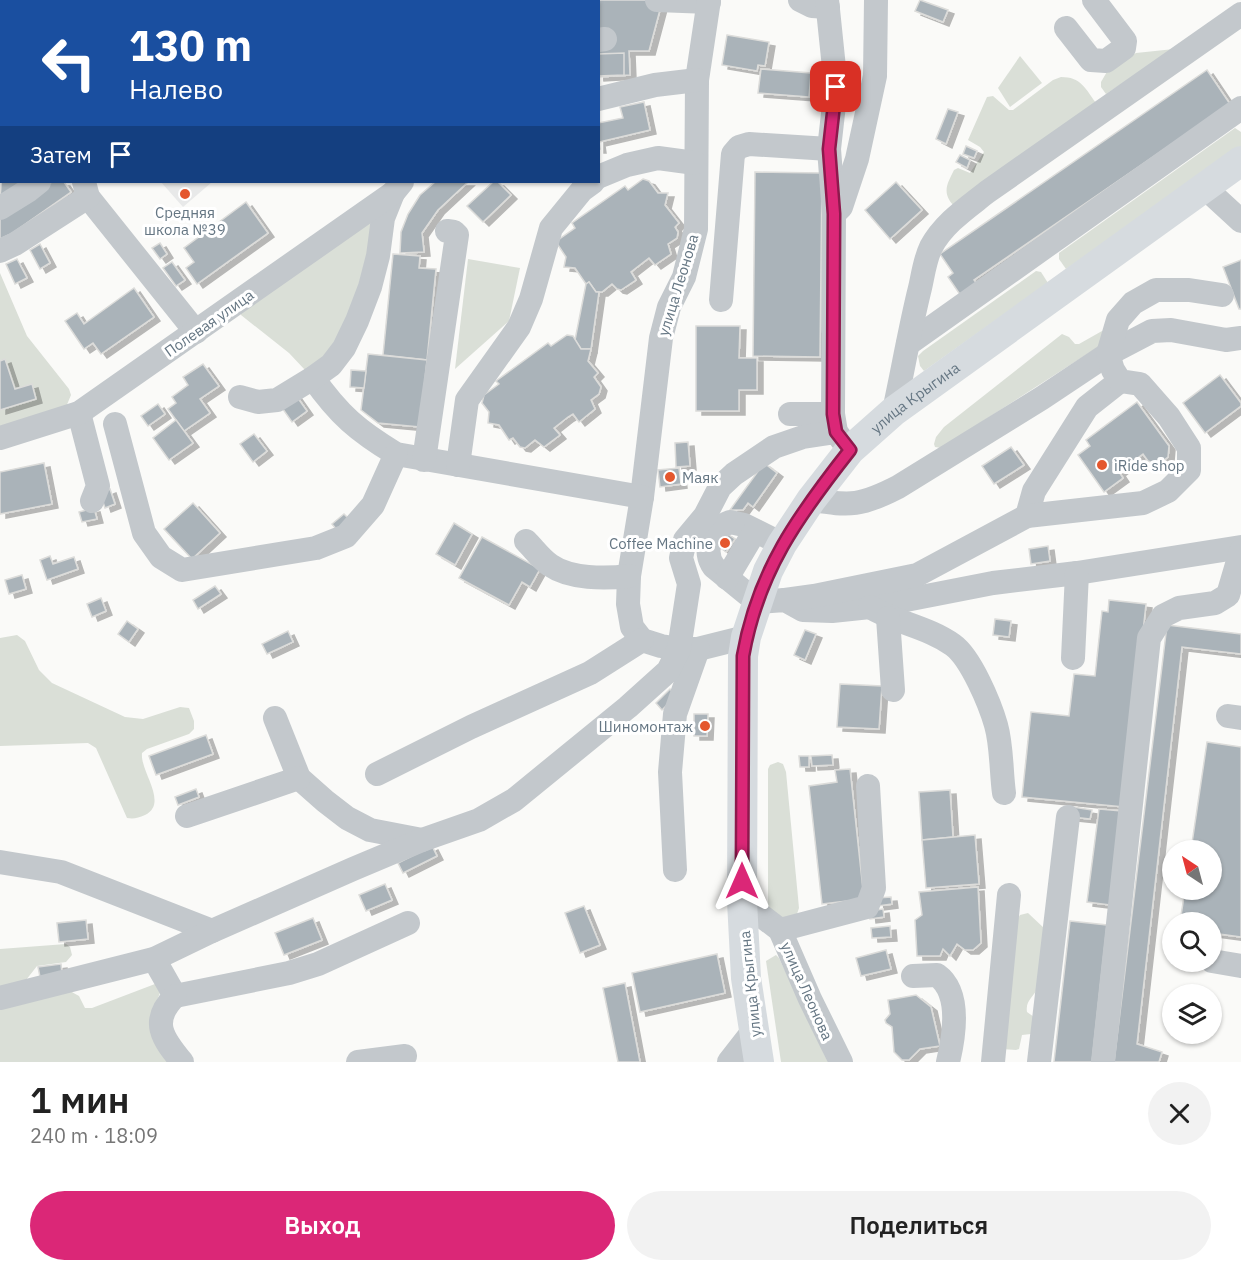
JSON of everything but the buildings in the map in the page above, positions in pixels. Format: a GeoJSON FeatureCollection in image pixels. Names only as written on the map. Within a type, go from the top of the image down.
{"type":"FeatureCollection","features":[{"type":"Feature","properties":{"kind":"main road","name":"улица Крыгина"},"geometry":{"type":"LineString","coordinates":[[759,1062],[746,978],[742,901],[743,656],[747,636],[771,601],[768,571],[782,544],[811,500],[840,432],[894,411],[1241,161]]}},
{"type":"Feature","properties":{"kind":"street"},"geometry":{"type":"LineString","coordinates":[[657,0],[709,1]]}},
{"type":"Feature","properties":{"kind":"street"},"geometry":{"type":"LineString","coordinates":[[800,0],[812,6],[827,3],[836,87],[829,149],[834,214],[840,432]]}},
{"type":"Feature","properties":{"kind":"street"},"geometry":{"type":"LineString","coordinates":[[834,214],[841,207],[857,159],[875,76],[876,0]]}},
{"type":"Feature","properties":{"kind":"street"},"geometry":{"type":"LineString","coordinates":[[1066,28],[1091,60],[1107,60],[1124,48],[1125,41],[1094,0]]}},
{"type":"Feature","properties":{"kind":"street","name":"улица Леонова"},"geometry":{"type":"LineString","coordinates":[[642,640],[632,627],[628,604],[629,576],[642,497],[664,321],[684,278],[696,230],[697,80],[709,1]]}},
{"type":"Feature","properties":{"kind":"street"},"geometry":{"type":"LineString","coordinates":[[894,411],[930,249],[943,230],[956,216],[1239,19]]}},
{"type":"Feature","properties":{"kind":"street"},"geometry":{"type":"LineString","coordinates":[[600,98],[654,85],[697,80]]}},
{"type":"Feature","properties":{"kind":"street"},"geometry":{"type":"LineString","coordinates":[[908,344],[1241,108]]}},
{"type":"Feature","properties":{"kind":"street"},"geometry":{"type":"LineString","coordinates":[[721,300],[733,154],[739,147],[749,144],[829,149]]}},
{"type":"Feature","properties":{"kind":"street"},"geometry":{"type":"LineString","coordinates":[[600,176],[627,165],[658,158],[695,163]]}},
{"type":"Feature","properties":{"kind":"street"},"geometry":{"type":"LineString","coordinates":[[0,208],[38,183]]}},
{"type":"Feature","properties":{"kind":"street"},"geometry":{"type":"LineString","coordinates":[[458,465],[467,400],[519,327],[531,299],[551,228],[582,190],[592,183]]}},
{"type":"Feature","properties":{"kind":"street"},"geometry":{"type":"LineString","coordinates":[[240,397],[258,402],[277,400],[331,365],[344,348],[370,287],[378,256],[383,218],[398,187]]}},
{"type":"Feature","properties":{"kind":"street","name":"Полевая улица"},"geometry":{"type":"LineString","coordinates":[[0,438],[78,413],[196,332],[398,187]]}},
{"type":"Feature","properties":{"kind":"street"},"geometry":{"type":"LineString","coordinates":[[1204,187],[1241,221]]}},
{"type":"Feature","properties":{"kind":"street"},"geometry":{"type":"LineString","coordinates":[[0,251],[15,244],[86,189],[196,332]]}},
{"type":"Feature","properties":{"kind":"street"},"geometry":{"type":"LineString","coordinates":[[424,459],[457,235],[447,231]]}},
{"type":"Feature","properties":{"kind":"street"},"geometry":{"type":"LineString","coordinates":[[1120,381],[1107,354],[1118,320],[1133,303],[1156,291],[1189,290],[1222,295]]}},
{"type":"Feature","properties":{"kind":"street"},"geometry":{"type":"LineString","coordinates":[[811,500],[845,505],[864,502],[888,492],[1042,398],[1107,354],[1152,331],[1171,330],[1226,340],[1241,338]]}},
{"type":"Feature","properties":{"kind":"street"},"geometry":{"type":"LineString","coordinates":[[313,378],[342,416],[362,433],[396,454],[642,497]]}},
{"type":"Feature","properties":{"kind":"street"},"geometry":{"type":"LineString","coordinates":[[771,601],[814,596],[917,575],[1027,516],[1143,503],[1168,491],[1189,470],[1189,448],[1169,417],[1140,384],[1120,381],[1087,407],[1034,491],[1027,516]]}},
{"type":"Feature","properties":{"kind":"street"},"geometry":{"type":"LineString","coordinates":[[78,413],[98,486],[92,501]]}},
{"type":"Feature","properties":{"kind":"street"},"geometry":{"type":"LineString","coordinates":[[790,414],[840,432]]}},
{"type":"Feature","properties":{"kind":"street"},"geometry":{"type":"LineString","coordinates":[[115,424],[144,533],[161,557],[182,570],[316,548],[346,536],[373,504],[396,454]]}},
{"type":"Feature","properties":{"kind":"street"},"geometry":{"type":"LineString","coordinates":[[675,870],[670,772],[675,714],[688,649],[689,584],[681,558],[685,540],[705,516],[720,487],[734,474],[774,447],[803,437],[840,432]]}},
{"type":"Feature","properties":{"kind":"street"},"geometry":{"type":"LineString","coordinates":[[782,544],[737,522],[730,522],[718,529],[707,545],[709,560],[727,578],[771,601],[803,610],[879,612],[993,583],[1077,573],[1241,547]]}},
{"type":"Feature","properties":{"kind":"street"},"geometry":{"type":"LineString","coordinates":[[727,578],[755,531]]}},
{"type":"Feature","properties":{"kind":"street"},"geometry":{"type":"LineString","coordinates":[[526,541],[549,564],[562,571],[604,579],[629,576]]}},
{"type":"Feature","properties":{"kind":"street"},"geometry":{"type":"LineString","coordinates":[[1103,1062],[1149,638],[1162,616],[1179,608],[1215,603],[1228,595],[1241,551]]}},
{"type":"Feature","properties":{"kind":"street"},"geometry":{"type":"LineString","coordinates":[[1072,658],[1077,573]]}},
{"type":"Feature","properties":{"kind":"street"},"geometry":{"type":"LineString","coordinates":[[879,612],[893,690]]}},
{"type":"Feature","properties":{"kind":"street"},"geometry":{"type":"LineString","coordinates":[[879,612],[939,637],[955,646],[966,659],[997,726],[1004,793]]}},
{"type":"Feature","properties":{"kind":"street"},"geometry":{"type":"LineString","coordinates":[[377,774],[471,727],[590,673],[642,640],[688,649],[747,636]]}},
{"type":"Feature","properties":{"kind":"street"},"geometry":{"type":"LineString","coordinates":[[0,998],[154,959],[212,931],[422,840],[479,820],[514,800],[628,707],[668,671],[688,649]]}},
{"type":"Feature","properties":{"kind":"street"},"geometry":{"type":"LineString","coordinates":[[275,718],[299,778],[347,818],[362,826],[390,835],[422,840]]}},
{"type":"Feature","properties":{"kind":"street"},"geometry":{"type":"LineString","coordinates":[[188,816],[299,778]]}},
{"type":"Feature","properties":{"kind":"street"},"geometry":{"type":"LineString","coordinates":[[780,930],[867,907],[874,888],[868,786]]}},
{"type":"Feature","properties":{"kind":"street"},"geometry":{"type":"LineString","coordinates":[[1039,1062],[1068,816]]}},
{"type":"Feature","properties":{"kind":"street"},"geometry":{"type":"LineString","coordinates":[[0,862],[61,872],[212,931]]}},
{"type":"Feature","properties":{"kind":"street"},"geometry":{"type":"LineString","coordinates":[[993,1062],[1009,896]]}},
{"type":"Feature","properties":{"kind":"street","name":"улица Леонова"},"geometry":{"type":"LineString","coordinates":[[742,901],[780,930],[841,1062]]}},
{"type":"Feature","properties":{"kind":"street"},"geometry":{"type":"LineString","coordinates":[[182,1062],[166,1042],[160,1023],[163,1008],[175,996],[289,973],[318,964],[408,923]]}},
{"type":"Feature","properties":{"kind":"street"},"geometry":{"type":"LineString","coordinates":[[154,959],[175,996]]}},
{"type":"Feature","properties":{"kind":"street"},"geometry":{"type":"LineString","coordinates":[[1222,963],[1241,966]]}},
{"type":"Feature","properties":{"kind":"street"},"geometry":{"type":"LineString","coordinates":[[913,976],[938,975],[949,986],[953,1009],[953,1043],[948,1062]]}},
{"type":"Feature","properties":{"kind":"street"},"geometry":{"type":"LineString","coordinates":[[729,1062],[754,1030]]}},
{"type":"Feature","properties":{"kind":"street"},"geometry":{"type":"LineString","coordinates":[[358,1062],[405,1056]]}},
{"type":"Feature","properties":{"kind":"shaded area"},"geometry":{"type":"Polygon","coordinates":[[[1174,49],[1106,94],[1101,87],[1101,82],[1108,70],[1136,53],[1174,49]]]}},
{"type":"Feature","properties":{"kind":"shaded area"},"geometry":{"type":"Polygon","coordinates":[[[1020,56],[1042,83],[1010,107],[998,88],[1020,56]]]}},
{"type":"Feature","properties":{"kind":"shaded area"},"geometry":{"type":"Polygon","coordinates":[[[1061,77],[1078,81],[1096,103],[953,205],[947,188],[954,170],[958,168],[970,173],[984,152],[968,140],[987,97],[993,96],[1009,110],[1013,110],[1053,80],[1061,77]]]}},
{"type":"Feature","properties":{"kind":"shaded area"},"geometry":{"type":"Polygon","coordinates":[[[1235,128],[1241,132],[1241,149],[1066,269],[1059,259],[1059,253],[1235,128]]]}},
{"type":"Feature","properties":{"kind":"shaded area","name":"Средняя школа №39"},"geometry":{"type":"Polygon","coordinates":[[[162,183],[211,183],[183,207],[162,183]]]}},
{"type":"Feature","properties":{"kind":"shaded area"},"geometry":{"type":"Polygon","coordinates":[[[366,221],[375,224],[349,321],[325,360],[305,370],[289,353],[241,315],[241,311],[366,221]]]}},
{"type":"Feature","properties":{"kind":"shaded area"},"geometry":{"type":"Polygon","coordinates":[[[468,259],[520,268],[509,321],[455,369],[468,259]]]}},
{"type":"Feature","properties":{"kind":"shaded area"},"geometry":{"type":"Polygon","coordinates":[[[1036,271],[1041,272],[1048,283],[924,371],[920,366],[918,356],[923,351],[1036,271]]]}},
{"type":"Feature","properties":{"kind":"shaded area"},"geometry":{"type":"Polygon","coordinates":[[[0,273],[27,336],[69,389],[71,395],[66,407],[0,428],[0,273]]]}},
{"type":"Feature","properties":{"kind":"shaded area"},"geometry":{"type":"Polygon","coordinates":[[[1102,331],[1105,332],[1098,347],[941,448],[935,447],[936,437],[944,427],[1062,334],[1069,337],[1075,344],[1079,344],[1102,331]]]}},
{"type":"Feature","properties":{"kind":"shaded area"},"geometry":{"type":"Polygon","coordinates":[[[17,635],[25,641],[39,670],[52,683],[125,717],[143,719],[180,707],[189,708],[194,721],[194,729],[189,734],[147,749],[142,753],[154,795],[152,810],[136,818],[127,818],[96,748],[88,743],[0,746],[0,638],[17,635]]]}},
{"type":"Feature","properties":{"kind":"shaded area"},"geometry":{"type":"Polygon","coordinates":[[[778,762],[783,764],[786,772],[799,908],[797,914],[787,920],[768,909],[768,769],[770,765],[778,762]]]}},
{"type":"Feature","properties":{"kind":"shaded area"},"geometry":{"type":"Polygon","coordinates":[[[1028,913],[1045,929],[1040,980],[1027,1008],[1027,1012],[1034,1017],[1031,1034],[1022,1035],[1019,1049],[1002,1049],[1017,920],[1020,915],[1028,913]]]}},
{"type":"Feature","properties":{"kind":"shaded area"},"geometry":{"type":"Polygon","coordinates":[[[66,944],[70,947],[72,955],[66,962],[37,966],[26,980],[0,988],[0,949],[66,944]]]}},
{"type":"Feature","properties":{"kind":"shaded area"},"geometry":{"type":"Polygon","coordinates":[[[776,955],[828,1062],[781,1062],[766,961],[776,955]]]}},
{"type":"Feature","properties":{"kind":"shaded area"},"geometry":{"type":"Polygon","coordinates":[[[155,984],[161,990],[155,1006],[173,1062],[0,1062],[0,1005],[70,991],[79,996],[85,1008],[92,1008],[155,984]]]}},
{"type":"Feature","properties":{"kind":"place","name":"Средняя школа №39"},"geometry":{"type":"Point","coordinates":[185,194]}},
{"type":"Feature","properties":{"kind":"place","name":"iRide shop"},"geometry":{"type":"Point","coordinates":[1102,465]}},
{"type":"Feature","properties":{"kind":"place","name":"Маяк"},"geometry":{"type":"Point","coordinates":[670,477]}},
{"type":"Feature","properties":{"kind":"place","name":"Coffee Machine"},"geometry":{"type":"Point","coordinates":[725,543]}},
{"type":"Feature","properties":{"kind":"place","name":"Шиномонтаж"},"geometry":{"type":"Point","coordinates":[705,726]}},
{"type":"Feature","properties":{"kind":"route"},"geometry":{"type":"LineString","coordinates":[[742,881],[743,656],[747,636],[756,602],[782,544],[811,500],[850,450],[836,432],[833,414],[834,214],[829,149],[836,87]]}}]}
